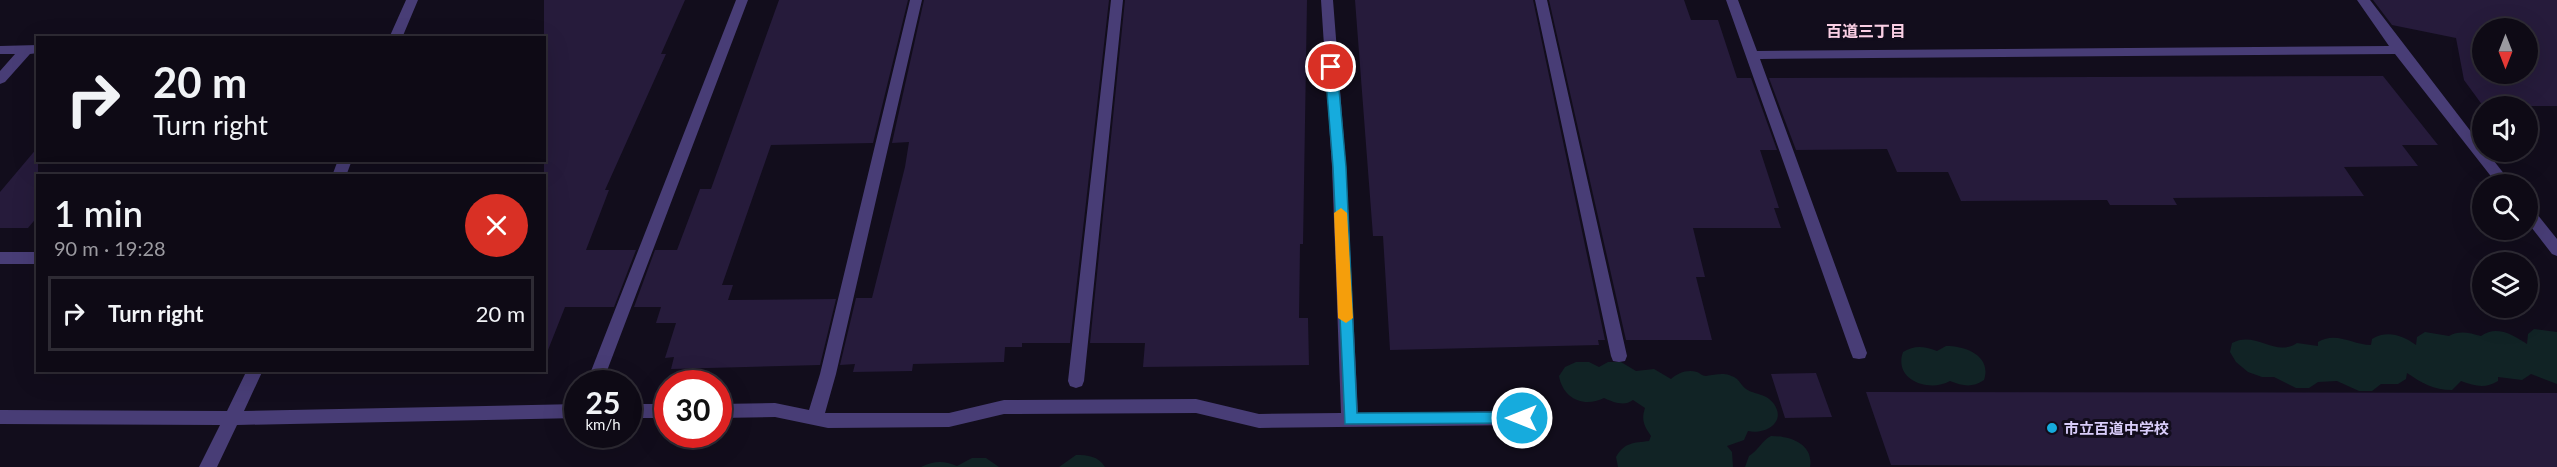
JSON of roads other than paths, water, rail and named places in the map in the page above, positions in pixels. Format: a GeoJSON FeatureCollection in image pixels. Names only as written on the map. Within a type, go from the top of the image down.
{"type":"FeatureCollection","features":[{"type":"Feature","properties":{"kind":"street"},"geometry":{"type":"LineString","coordinates":[[396,36],[412,0]]}},
{"type":"Feature","properties":{"kind":"street"},"geometry":{"type":"LineString","coordinates":[[599,370],[742,0]]}},
{"type":"Feature","properties":{"kind":"street"},"geometry":{"type":"LineString","coordinates":[[815,418],[828,374],[916,0]]}},
{"type":"Feature","properties":{"kind":"street"},"geometry":{"type":"LineString","coordinates":[[1076,381],[1117,0]]}},
{"type":"Feature","properties":{"kind":"street"},"geometry":{"type":"LineString","coordinates":[[1327,0],[1339,167],[1350,419]]}},
{"type":"Feature","properties":{"kind":"street"},"geometry":{"type":"LineString","coordinates":[[1540,0],[1618,356]]}},
{"type":"Feature","properties":{"kind":"street"},"geometry":{"type":"LineString","coordinates":[[1732,0],[1859,353]]}},
{"type":"Feature","properties":{"kind":"street"},"geometry":{"type":"LineString","coordinates":[[2363,0],[2398,50],[2497,174]]}},
{"type":"Feature","properties":{"kind":"street"},"geometry":{"type":"LineString","coordinates":[[0,50],[32,50]]}},
{"type":"Feature","properties":{"kind":"street"},"geometry":{"type":"LineString","coordinates":[[0,80],[32,50]]}},
{"type":"Feature","properties":{"kind":"street"},"geometry":{"type":"LineString","coordinates":[[1753,55],[2398,50]]}},
{"type":"Feature","properties":{"kind":"street"},"geometry":{"type":"LineString","coordinates":[[2538,226],[2557,250]]}},
{"type":"Feature","properties":{"kind":"street"},"geometry":{"type":"LineString","coordinates":[[0,258],[36,258]]}},
{"type":"Feature","properties":{"kind":"street"},"geometry":{"type":"LineString","coordinates":[[208,467],[254,372]]}},
{"type":"Feature","properties":{"kind":"street"},"geometry":{"type":"LineString","coordinates":[[732,411],[775,410],[828,421],[949,420],[1004,407],[1196,406],[1259,421],[1522,418]]}},
{"type":"Feature","properties":{"kind":"street"},"geometry":{"type":"LineString","coordinates":[[0,417],[320,417],[564,411]]}},
{"type":"Feature","properties":{"kind":"place","name":"市立百道中学校"},"geometry":{"type":"Point","coordinates":[2052,428]}},
{"type":"Feature","properties":{"kind":"district","name":"百道三丁目"},"geometry":{"type":"Point","coordinates":[1866,30]}}]}
